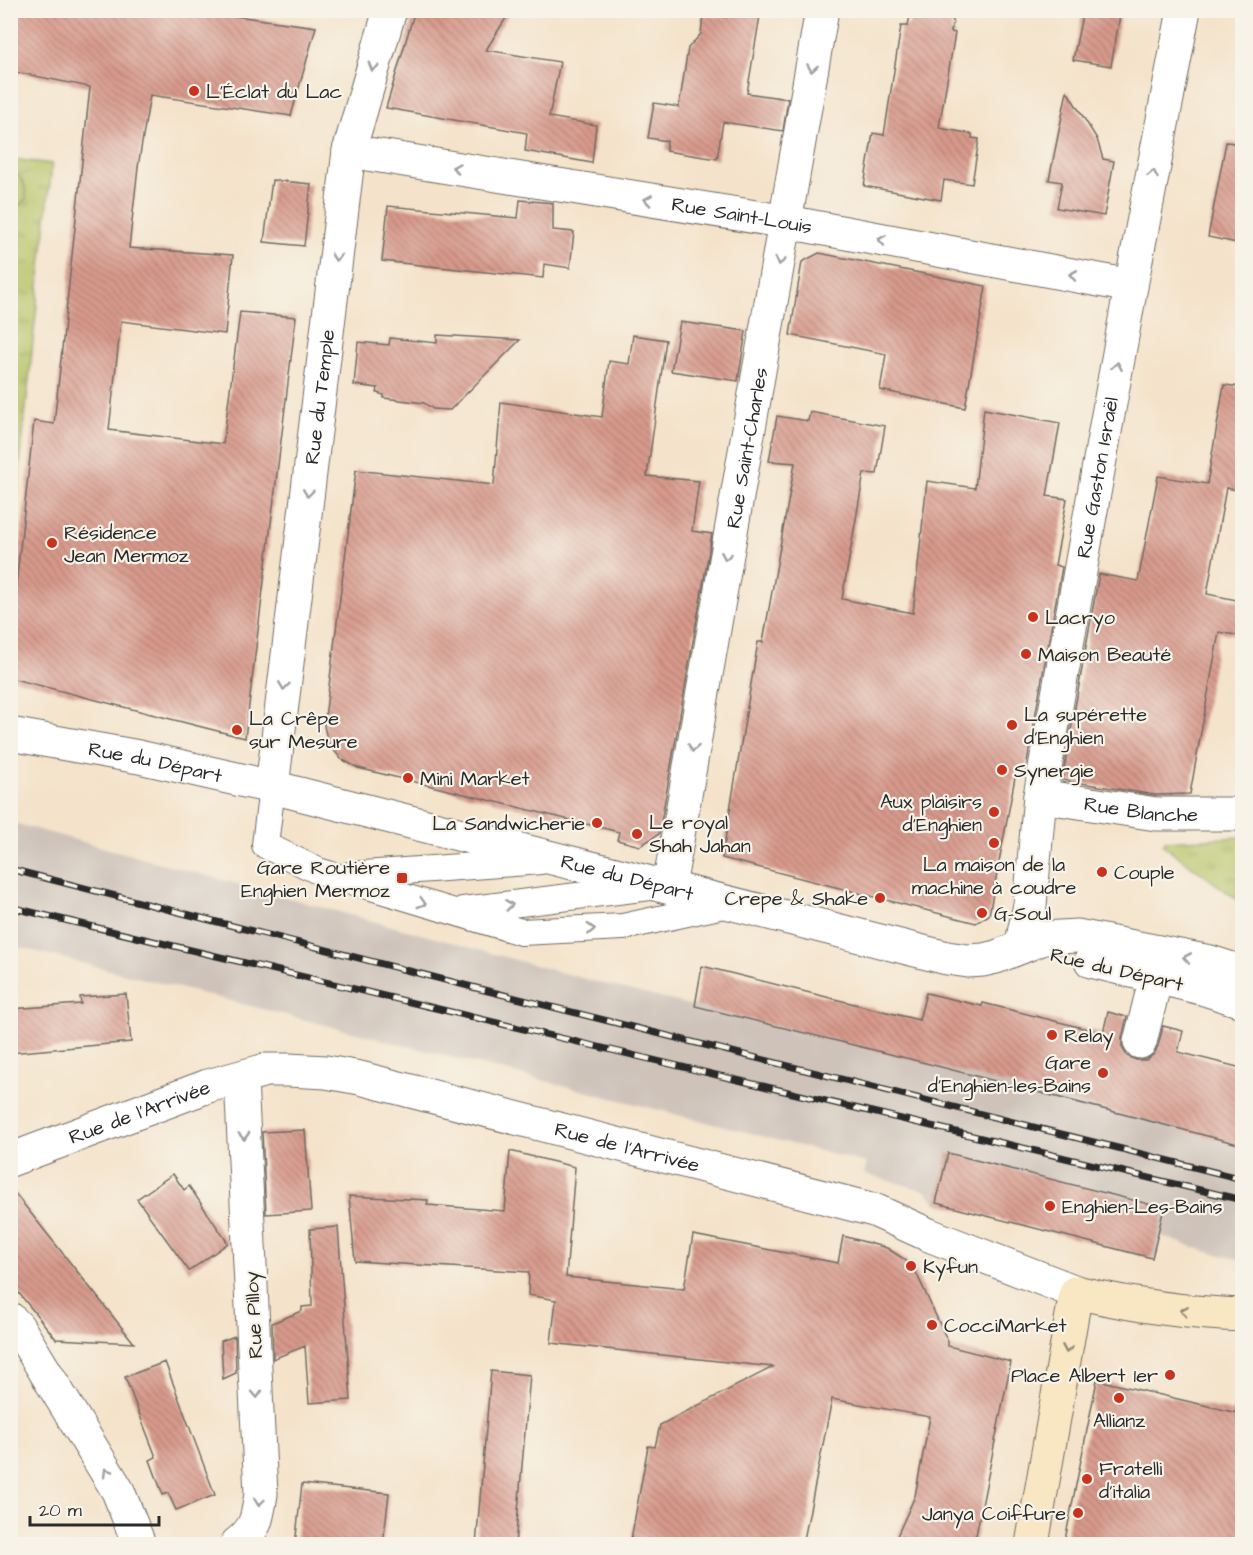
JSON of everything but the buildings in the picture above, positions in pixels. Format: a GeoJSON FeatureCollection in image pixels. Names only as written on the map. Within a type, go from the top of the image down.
{"type":"FeatureCollection","features":[{"type":"Feature","properties":{"kind":"main road","name":"Rue de l'Arrivée"},"geometry":{"type":"LineString","coordinates":[[1076,1292],[1114,1301],[1195,1313],[1242,1315]]}},
{"type":"Feature","properties":{"kind":"main road"},"geometry":{"type":"LineString","coordinates":[[1032,1545],[1076,1292]]}},
{"type":"Feature","properties":{"kind":"street","name":"Rue du Temple"},"geometry":{"type":"LineString","coordinates":[[272,787],[349,151],[390,10]]}},
{"type":"Feature","properties":{"kind":"street","name":"Rue Saint-Charles"},"geometry":{"type":"LineString","coordinates":[[666,886],[787,222],[822,10]]}},
{"type":"Feature","properties":{"kind":"street","name":"Rue Gaston Israël"},"geometry":{"type":"LineString","coordinates":[[1021,947],[1030,905],[1040,796],[1131,286],[1184,10]]}},
{"type":"Feature","properties":{"kind":"street","name":"Rue Saint-Louis"},"geometry":{"type":"LineString","coordinates":[[349,151],[787,222],[1131,286]]}},
{"type":"Feature","properties":{"kind":"street","name":"Rue du Départ"},"geometry":{"type":"LineString","coordinates":[[10,734],[139,757],[272,787],[947,958],[968,961],[983,960],[1021,947],[1156,977],[1242,1001]]}},
{"type":"Feature","properties":{"kind":"street","name":"Rue Blanche"},"geometry":{"type":"LineString","coordinates":[[1040,796],[1156,814],[1242,814]]}},
{"type":"Feature","properties":{"kind":"street"},"geometry":{"type":"LineString","coordinates":[[1021,947],[1044,938],[1077,936],[1210,962],[1235,970],[1242,975]]}},
{"type":"Feature","properties":{"kind":"street"},"geometry":{"type":"LineString","coordinates":[[1140,1042],[1154,985]]}},
{"type":"Feature","properties":{"kind":"street","name":"Rue de l'Arrivée"},"geometry":{"type":"LineString","coordinates":[[10,1160],[208,1086],[266,1070],[326,1072],[360,1077],[874,1210],[1076,1292]]}},
{"type":"Feature","properties":{"kind":"street","name":"Rue Pilloy"},"geometry":{"type":"LineString","coordinates":[[237,1545],[250,1533],[257,1518],[261,1494],[241,1078]]}},
{"type":"Feature","properties":{"kind":"street"},"geometry":{"type":"LineString","coordinates":[[10,1319],[18,1327],[118,1491],[139,1545]]}},
{"type":"Feature","properties":{"kind":"lane"},"geometry":{"type":"LineString","coordinates":[[272,787],[265,845],[318,871],[528,933],[623,927],[728,903]]}},
{"type":"Feature","properties":{"kind":"lane"},"geometry":{"type":"LineString","coordinates":[[335,876],[555,860]]}},
{"type":"Feature","properties":{"kind":"lane"},"geometry":{"type":"LineString","coordinates":[[451,912],[666,886]]}},
{"type":"Feature","properties":{"kind":"shaded area"},"geometry":{"type":"Polygon","coordinates":[[[10,822],[600,983],[877,1051],[915,1035],[926,993],[981,1006],[983,1003],[1242,1068],[1242,1260],[1205,1251],[1161,1236],[1156,1259],[936,1203],[927,1191],[864,1174],[867,1163],[11,945],[10,822]]]}},
{"type":"Feature","properties":{"kind":"green space"},"geometry":{"type":"Polygon","coordinates":[[[11,159],[52,164],[11,547],[11,159]]]}},
{"type":"Feature","properties":{"kind":"green space"},"geometry":{"type":"Polygon","coordinates":[[[11,168],[23,182],[26,194],[26,199],[15,206],[10,206],[11,168]]]}},
{"type":"Feature","properties":{"kind":"green space"},"geometry":{"type":"Polygon","coordinates":[[[1242,837],[1242,903],[1163,845],[1165,841],[1242,837]]]}},
{"type":"Feature","properties":{"kind":"railway"},"geometry":{"type":"LineString","coordinates":[[10,869],[1242,1179]]}},
{"type":"Feature","properties":{"kind":"railway"},"geometry":{"type":"LineString","coordinates":[[10,907],[1242,1200]]}},
{"type":"Feature","properties":{"kind":"place","name":"L'Éclat du Lac"},"geometry":{"type":"Point","coordinates":[194,91]}},
{"type":"Feature","properties":{"kind":"place","name":"Résidence Jean Mermoz"},"geometry":{"type":"Point","coordinates":[52,543]}},
{"type":"Feature","properties":{"kind":"place","name":"Lacryo"},"geometry":{"type":"Point","coordinates":[1033,617]}},
{"type":"Feature","properties":{"kind":"place","name":"Maison Beauté"},"geometry":{"type":"Point","coordinates":[1026,654]}},
{"type":"Feature","properties":{"kind":"place","name":"La supérette d'Enghien"},"geometry":{"type":"Point","coordinates":[1012,725]}},
{"type":"Feature","properties":{"kind":"place","name":"La Crêpe sur Mesure"},"geometry":{"type":"Point","coordinates":[237,730]}},
{"type":"Feature","properties":{"kind":"place","name":"Synergie"},"geometry":{"type":"Point","coordinates":[1002,770]}},
{"type":"Feature","properties":{"kind":"place","name":"Mini Market"},"geometry":{"type":"Point","coordinates":[408,778]}},
{"type":"Feature","properties":{"kind":"place","name":"Aux plaisirs d'Enghien"},"geometry":{"type":"Point","coordinates":[994,812]}},
{"type":"Feature","properties":{"kind":"place","name":"La Sandwicherie"},"geometry":{"type":"Point","coordinates":[597,823]}},
{"type":"Feature","properties":{"kind":"place","name":"Le royal Shah Jahan"},"geometry":{"type":"Point","coordinates":[637,834]}},
{"type":"Feature","properties":{"kind":"place","name":"La maison de la machine à coudre"},"geometry":{"type":"Point","coordinates":[994,843]}},
{"type":"Feature","properties":{"kind":"place","name":"Couple"},"geometry":{"type":"Point","coordinates":[1102,872]}},
{"type":"Feature","properties":{"kind":"place","name":"Gare Routière Enghien Mermoz"},"geometry":{"type":"Point","coordinates":[402,878]}},
{"type":"Feature","properties":{"kind":"place","name":"Crepe & Shake"},"geometry":{"type":"Point","coordinates":[880,898]}},
{"type":"Feature","properties":{"kind":"place","name":"G-Soul"},"geometry":{"type":"Point","coordinates":[982,913]}},
{"type":"Feature","properties":{"kind":"place","name":"Relay"},"geometry":{"type":"Point","coordinates":[1052,1035]}},
{"type":"Feature","properties":{"kind":"place","name":"Gare d'Enghien-les-Bains"},"geometry":{"type":"Point","coordinates":[1103,1073]}},
{"type":"Feature","properties":{"kind":"place","name":"Enghien-Les-Bains"},"geometry":{"type":"Point","coordinates":[1050,1206]}},
{"type":"Feature","properties":{"kind":"place","name":"Kyfun"},"geometry":{"type":"Point","coordinates":[911,1266]}},
{"type":"Feature","properties":{"kind":"place","name":"CocciMarket"},"geometry":{"type":"Point","coordinates":[932,1325]}},
{"type":"Feature","properties":{"kind":"place","name":"Place Albert 1er"},"geometry":{"type":"Point","coordinates":[1170,1375]}},
{"type":"Feature","properties":{"kind":"place","name":"Allianz"},"geometry":{"type":"Point","coordinates":[1119,1398]}},
{"type":"Feature","properties":{"kind":"place","name":"Fratelli d'italia"},"geometry":{"type":"Point","coordinates":[1087,1479]}},
{"type":"Feature","properties":{"kind":"place","name":"Janya Coiffure"},"geometry":{"type":"Point","coordinates":[1078,1513]}}]}
